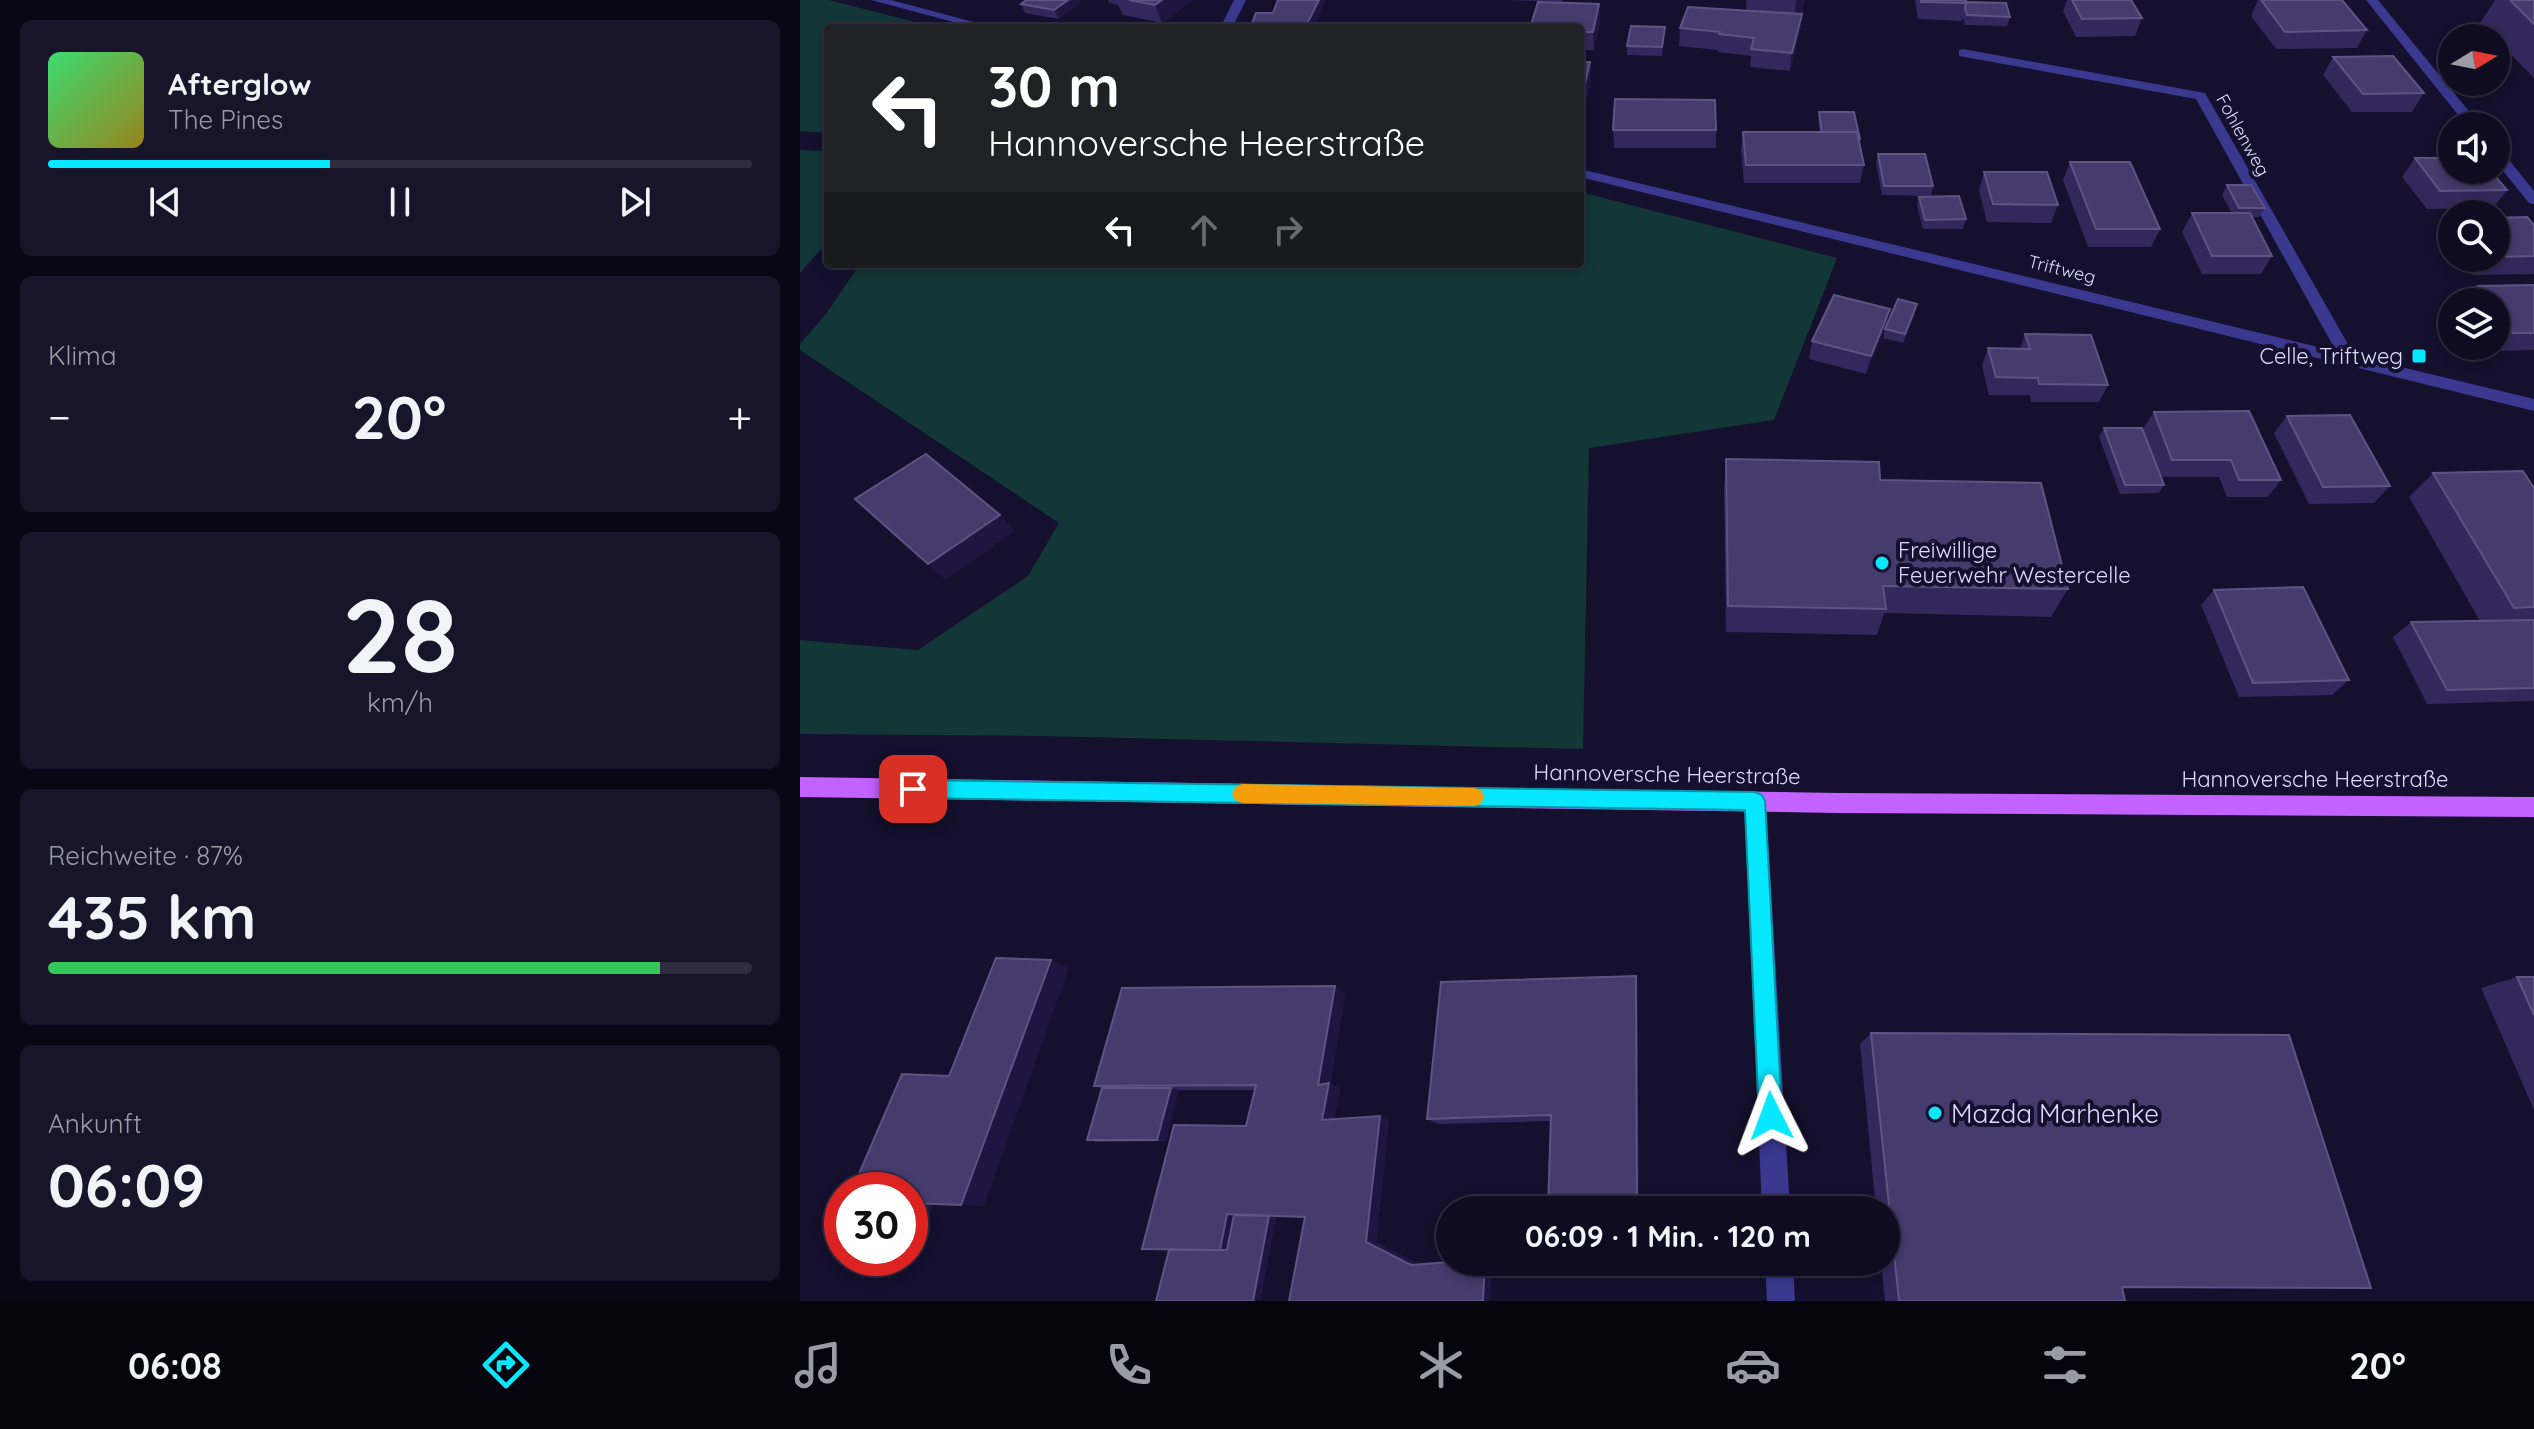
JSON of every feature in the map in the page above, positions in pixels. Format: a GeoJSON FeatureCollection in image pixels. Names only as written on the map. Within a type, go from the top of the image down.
{"type":"FeatureCollection","features":[{"type":"Feature","properties":{"kind":"main road","name":"Hannoversche Heerstraße"},"geometry":{"type":"LineString","coordinates":[[800,787],[1755,801],[2534,807]]}},
{"type":"Feature","properties":{"kind":"street"},"geometry":{"type":"LineString","coordinates":[[877,0],[974,24]]}},
{"type":"Feature","properties":{"kind":"street"},"geometry":{"type":"LineString","coordinates":[[1228,24],[1240,0]]}},
{"type":"Feature","properties":{"kind":"street"},"geometry":{"type":"LineString","coordinates":[[2372,0],[2463,112]]}},
{"type":"Feature","properties":{"kind":"street","name":"Fohlenweg"},"geometry":{"type":"LineString","coordinates":[[1963,53],[2201,96],[2349,360]]}},
{"type":"Feature","properties":{"kind":"street"},"geometry":{"type":"LineString","coordinates":[[2510,170],[2534,200]]}},
{"type":"Feature","properties":{"kind":"street","name":"Triftweg"},"geometry":{"type":"LineString","coordinates":[[1584,174],[2534,405]]}},
{"type":"Feature","properties":{"kind":"street"},"geometry":{"type":"LineString","coordinates":[[1755,801],[1775,1196]]}},
{"type":"Feature","properties":{"kind":"street"},"geometry":{"type":"LineString","coordinates":[[1780,1276],[1781,1301]]}},
{"type":"Feature","properties":{"kind":"green space"},"geometry":{"type":"Polygon","coordinates":[[[800,0],[829,0],[922,24],[824,24],[824,133],[800,131],[800,0]]]}},
{"type":"Feature","properties":{"kind":"green space"},"geometry":{"type":"Polygon","coordinates":[[[800,150],[824,151],[824,246],[800,273],[800,150]]]}},
{"type":"Feature","properties":{"kind":"green space"},"geometry":{"type":"Polygon","coordinates":[[[1584,193],[1837,258],[1774,420],[1589,448],[1583,749],[1039,736],[800,734],[800,640],[918,650],[1028,576],[1059,523],[800,350],[800,344],[826,314],[857,268],[1584,268],[1584,193]]]}},
{"type":"Feature","properties":{"kind":"building"},"geometry":{"type":"Polygon","coordinates":[[[1026,0],[1068,0],[1054,10],[1021,4],[1026,0]]]}},
{"type":"Feature","properties":{"kind":"building"},"geometry":{"type":"Polygon","coordinates":[[[1129,0],[1162,0],[1155,5],[1129,0]]]}},
{"type":"Feature","properties":{"kind":"building"},"geometry":{"type":"Polygon","coordinates":[[[1278,0],[1319,0],[1307,24],[1252,24],[1256,13],[1273,13],[1278,0]]]}},
{"type":"Feature","properties":{"kind":"building"},"geometry":{"type":"Polygon","coordinates":[[[1966,0],[1966,3],[1921,2],[1966,0]]]}},
{"type":"Feature","properties":{"kind":"building"},"geometry":{"type":"Polygon","coordinates":[[[2072,0],[2131,0],[2142,18],[2082,19],[2072,0]]]}},
{"type":"Feature","properties":{"kind":"building"},"geometry":{"type":"Polygon","coordinates":[[[2261,0],[2342,0],[2367,30],[2285,32],[2261,0]]]}},
{"type":"Feature","properties":{"kind":"building"},"geometry":{"type":"Polygon","coordinates":[[[2510,0],[2534,0],[2534,24],[2510,0]]]}},
{"type":"Feature","properties":{"kind":"building"},"geometry":{"type":"Polygon","coordinates":[[[1538,2],[1599,4],[1593,32],[1584,32],[1584,24],[1531,24],[1538,2]]]}},
{"type":"Feature","properties":{"kind":"building"},"geometry":{"type":"Polygon","coordinates":[[[1966,2],[2006,3],[2010,17],[1967,15],[1966,2]]]}},
{"type":"Feature","properties":{"kind":"building"},"geometry":{"type":"Polygon","coordinates":[[[1688,7],[1802,14],[1792,53],[1751,49],[1754,38],[1680,28],[1688,7]]]}},
{"type":"Feature","properties":{"kind":"building"},"geometry":{"type":"Polygon","coordinates":[[[1631,26],[1665,27],[1662,47],[1627,46],[1631,26]]]}},
{"type":"Feature","properties":{"kind":"building"},"geometry":{"type":"Polygon","coordinates":[[[2393,56],[2424,93],[2363,94],[2333,57],[2393,56]]]}},
{"type":"Feature","properties":{"kind":"building"},"geometry":{"type":"Polygon","coordinates":[[[1584,62],[1590,62],[1584,89],[1584,62]]]}},
{"type":"Feature","properties":{"kind":"building"},"geometry":{"type":"Polygon","coordinates":[[[1615,99],[1715,100],[1716,130],[1613,130],[1615,99]]]}},
{"type":"Feature","properties":{"kind":"building"},"geometry":{"type":"Polygon","coordinates":[[[1819,112],[1854,112],[1860,139],[1857,132],[1822,132],[1819,112]]]}},
{"type":"Feature","properties":{"kind":"building"},"geometry":{"type":"Polygon","coordinates":[[[1743,132],[1857,132],[1864,165],[1746,165],[1743,132]]]}},
{"type":"Feature","properties":{"kind":"building"},"geometry":{"type":"Polygon","coordinates":[[[1878,154],[1925,154],[1933,186],[1884,186],[1878,154]]]}},
{"type":"Feature","properties":{"kind":"building"},"geometry":{"type":"Polygon","coordinates":[[[2415,158],[2438,158],[2438,184],[2502,184],[2507,190],[2440,191],[2415,158]]]}},
{"type":"Feature","properties":{"kind":"building"},"geometry":{"type":"Polygon","coordinates":[[[2070,162],[2130,162],[2160,229],[2096,229],[2070,162]]]}},
{"type":"Feature","properties":{"kind":"building"},"geometry":{"type":"Polygon","coordinates":[[[1984,172],[2047,172],[2058,205],[1993,204],[1984,172]]]}},
{"type":"Feature","properties":{"kind":"building"},"geometry":{"type":"Polygon","coordinates":[[[2227,185],[2251,185],[2265,208],[2239,208],[2227,185]]]}},
{"type":"Feature","properties":{"kind":"building"},"geometry":{"type":"Polygon","coordinates":[[[1959,196],[1966,219],[1925,220],[1919,197],[1959,196]]]}},
{"type":"Feature","properties":{"kind":"building"},"geometry":{"type":"Polygon","coordinates":[[[2192,213],[2250,213],[2272,256],[2212,256],[2192,213]]]}},
{"type":"Feature","properties":{"kind":"building"},"geometry":{"type":"Polygon","coordinates":[[[2527,217],[2534,225],[2534,256],[2510,257],[2510,218],[2527,217]]]}},
{"type":"Feature","properties":{"kind":"building"},"geometry":{"type":"Polygon","coordinates":[[[2534,285],[2534,333],[2513,333],[2510,329],[2510,288],[2478,286],[2534,285]]]}},
{"type":"Feature","properties":{"kind":"building"},"geometry":{"type":"Polygon","coordinates":[[[1834,295],[1890,309],[1871,356],[1812,341],[1834,295]]]}},
{"type":"Feature","properties":{"kind":"building"},"geometry":{"type":"Polygon","coordinates":[[[1898,299],[1917,304],[1905,334],[1885,329],[1898,299]]]}},
{"type":"Feature","properties":{"kind":"building"},"geometry":{"type":"Polygon","coordinates":[[[2025,334],[2091,335],[2108,385],[2039,384],[2038,378],[1996,377],[1988,348],[2030,349],[2025,334]]]}},
{"type":"Feature","properties":{"kind":"building"},"geometry":{"type":"Polygon","coordinates":[[[2249,411],[2281,480],[2239,480],[2231,460],[2172,460],[2154,412],[2249,411]]]}},
{"type":"Feature","properties":{"kind":"building"},"geometry":{"type":"Polygon","coordinates":[[[2350,415],[2390,486],[2323,487],[2287,416],[2350,415]]]}},
{"type":"Feature","properties":{"kind":"building"},"geometry":{"type":"Polygon","coordinates":[[[2104,428],[2142,428],[2164,485],[2125,485],[2104,428]]]}},
{"type":"Feature","properties":{"kind":"building"},"geometry":{"type":"Polygon","coordinates":[[[926,454],[1000,515],[928,564],[855,499],[926,454]]]}},
{"type":"Feature","properties":{"kind":"building","name":"Freiwillige Feuerwehr Westercelle"},"geometry":{"type":"Polygon","coordinates":[[[1726,459],[1879,462],[1880,480],[2041,483],[2068,589],[1883,586],[1886,609],[1728,606],[1726,459]]]}},
{"type":"Feature","properties":{"kind":"building"},"geometry":{"type":"Polygon","coordinates":[[[2523,471],[2534,488],[2534,607],[2514,608],[2433,473],[2523,471]]]}},
{"type":"Feature","properties":{"kind":"building"},"geometry":{"type":"Polygon","coordinates":[[[2303,587],[2349,680],[2253,683],[2214,590],[2303,587]]]}},
{"type":"Feature","properties":{"kind":"building"},"geometry":{"type":"Polygon","coordinates":[[[2534,620],[2534,688],[2447,690],[2411,622],[2534,620]]]}},
{"type":"Feature","properties":{"kind":"building"},"geometry":{"type":"Polygon","coordinates":[[[996,958],[1051,960],[961,1205],[928,1204],[928,1172],[860,1172],[902,1074],[949,1076],[996,958]]]}},
{"type":"Feature","properties":{"kind":"building"},"geometry":{"type":"Polygon","coordinates":[[[1636,976],[1637,1196],[1548,1196],[1551,1115],[1427,1119],[1441,982],[1636,976]]]}},
{"type":"Feature","properties":{"kind":"building"},"geometry":{"type":"Polygon","coordinates":[[[2517,977],[2534,977],[2534,1015],[2517,977]]]}},
{"type":"Feature","properties":{"kind":"building"},"geometry":{"type":"Polygon","coordinates":[[[1335,986],[1318,1085],[1329,1083],[1322,1120],[1380,1116],[1366,1242],[1411,1265],[1436,1263],[1436,1276],[1484,1276],[1483,1301],[1289,1301],[1305,1217],[1227,1214],[1220,1250],[1142,1249],[1174,1125],[1246,1126],[1256,1085],[1094,1086],[1122,988],[1335,986]]]}},
{"type":"Feature","properties":{"kind":"building"},"geometry":{"type":"Polygon","coordinates":[[[1871,1033],[2289,1035],[2371,1288],[2122,1287],[2125,1301],[1899,1301],[1896,1276],[1900,1276],[1900,1196],[1888,1196],[1871,1033]]]}},
{"type":"Feature","properties":{"kind":"building"},"geometry":{"type":"Polygon","coordinates":[[[1102,1088],[1171,1088],[1157,1140],[1087,1140],[1102,1088]]]}},
{"type":"Feature","properties":{"kind":"building"},"geometry":{"type":"Polygon","coordinates":[[[1234,1215],[1269,1216],[1253,1301],[1156,1301],[1169,1250],[1227,1250],[1234,1215]]]}},
{"type":"Feature","properties":{"kind":"slow traffic"},"geometry":{"type":"LineString","coordinates":[[1242,794],[1474,797]]}},
{"type":"Feature","properties":{"kind":"place","name":"Celle, Triftweg"},"geometry":{"type":"Point","coordinates":[2419,356]}},
{"type":"Feature","properties":{"kind":"place","name":"Freiwillige Feuerwehr Westercelle"},"geometry":{"type":"Point","coordinates":[1882,563]}},
{"type":"Feature","properties":{"kind":"place","name":"Mazda Marhenke"},"geometry":{"type":"Point","coordinates":[1935,1113]}},
{"type":"Feature","properties":{"kind":"route"},"geometry":{"type":"LineString","coordinates":[[913,789],[1755,801],[1771,1116]]}}]}
